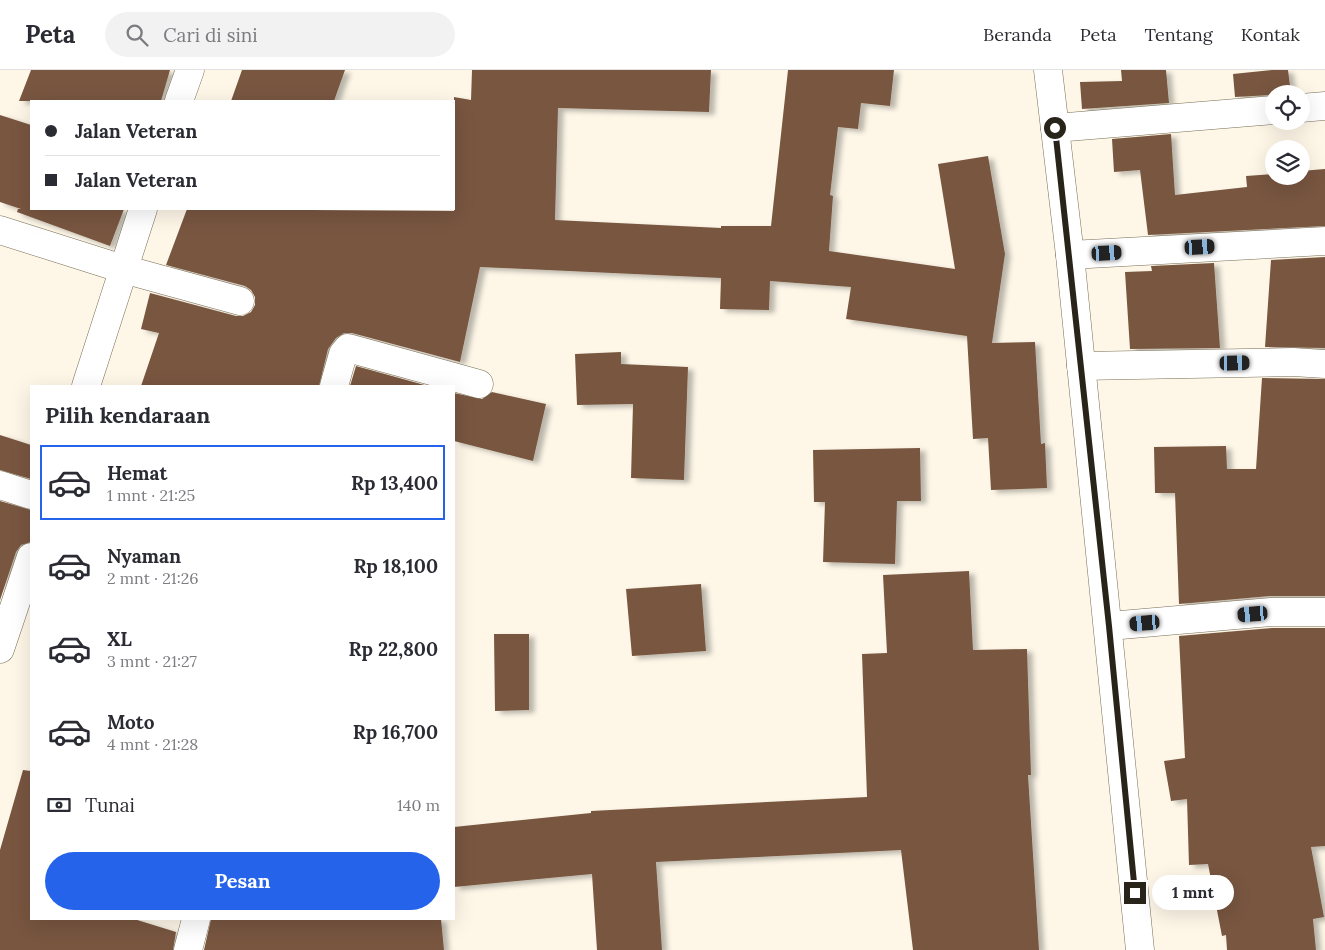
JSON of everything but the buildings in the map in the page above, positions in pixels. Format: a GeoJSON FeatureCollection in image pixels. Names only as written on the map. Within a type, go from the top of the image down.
{"type":"FeatureCollection","features":[{"type":"Feature","properties":{"kind":"street"},"geometry":{"type":"LineString","coordinates":[[180,100],[190,70]]}},
{"type":"Feature","properties":{"kind":"street"},"geometry":{"type":"LineString","coordinates":[[1048,70],[1070,255],[1109,626],[1140,950]]}},
{"type":"Feature","properties":{"kind":"street"},"geometry":{"type":"LineString","coordinates":[[1310,107],[1325,106]]}},
{"type":"Feature","properties":{"kind":"street"},"geometry":{"type":"LineString","coordinates":[[1055,128],[1265,111]]}},
{"type":"Feature","properties":{"kind":"street"},"geometry":{"type":"LineString","coordinates":[[86,385],[143,210]]}},
{"type":"Feature","properties":{"kind":"street"},"geometry":{"type":"LineString","coordinates":[[0,230],[123,269],[240,301]]}},
{"type":"Feature","properties":{"kind":"street"},"geometry":{"type":"LineString","coordinates":[[1070,255],[1325,241]]}},
{"type":"Feature","properties":{"kind":"street"},"geometry":{"type":"LineString","coordinates":[[334,385],[343,354],[348,348],[479,384]]}},
{"type":"Feature","properties":{"kind":"street"},"geometry":{"type":"LineString","coordinates":[[1081,366],[1293,362],[1325,364]]}},
{"type":"Feature","properties":{"kind":"street"},"geometry":{"type":"LineString","coordinates":[[0,485],[30,495]]}},
{"type":"Feature","properties":{"kind":"street"},"geometry":{"type":"LineString","coordinates":[[0,649],[30,560]]}},
{"type":"Feature","properties":{"kind":"street"},"geometry":{"type":"LineString","coordinates":[[1109,626],[1271,612],[1325,612]]}},
{"type":"Feature","properties":{"kind":"street"},"geometry":{"type":"LineString","coordinates":[[188,950],[196,920]]}},
{"type":"Feature","properties":{"kind":"route"},"geometry":{"type":"LineString","coordinates":[[1055,128],[1109,626],[1135,893]]}}]}
